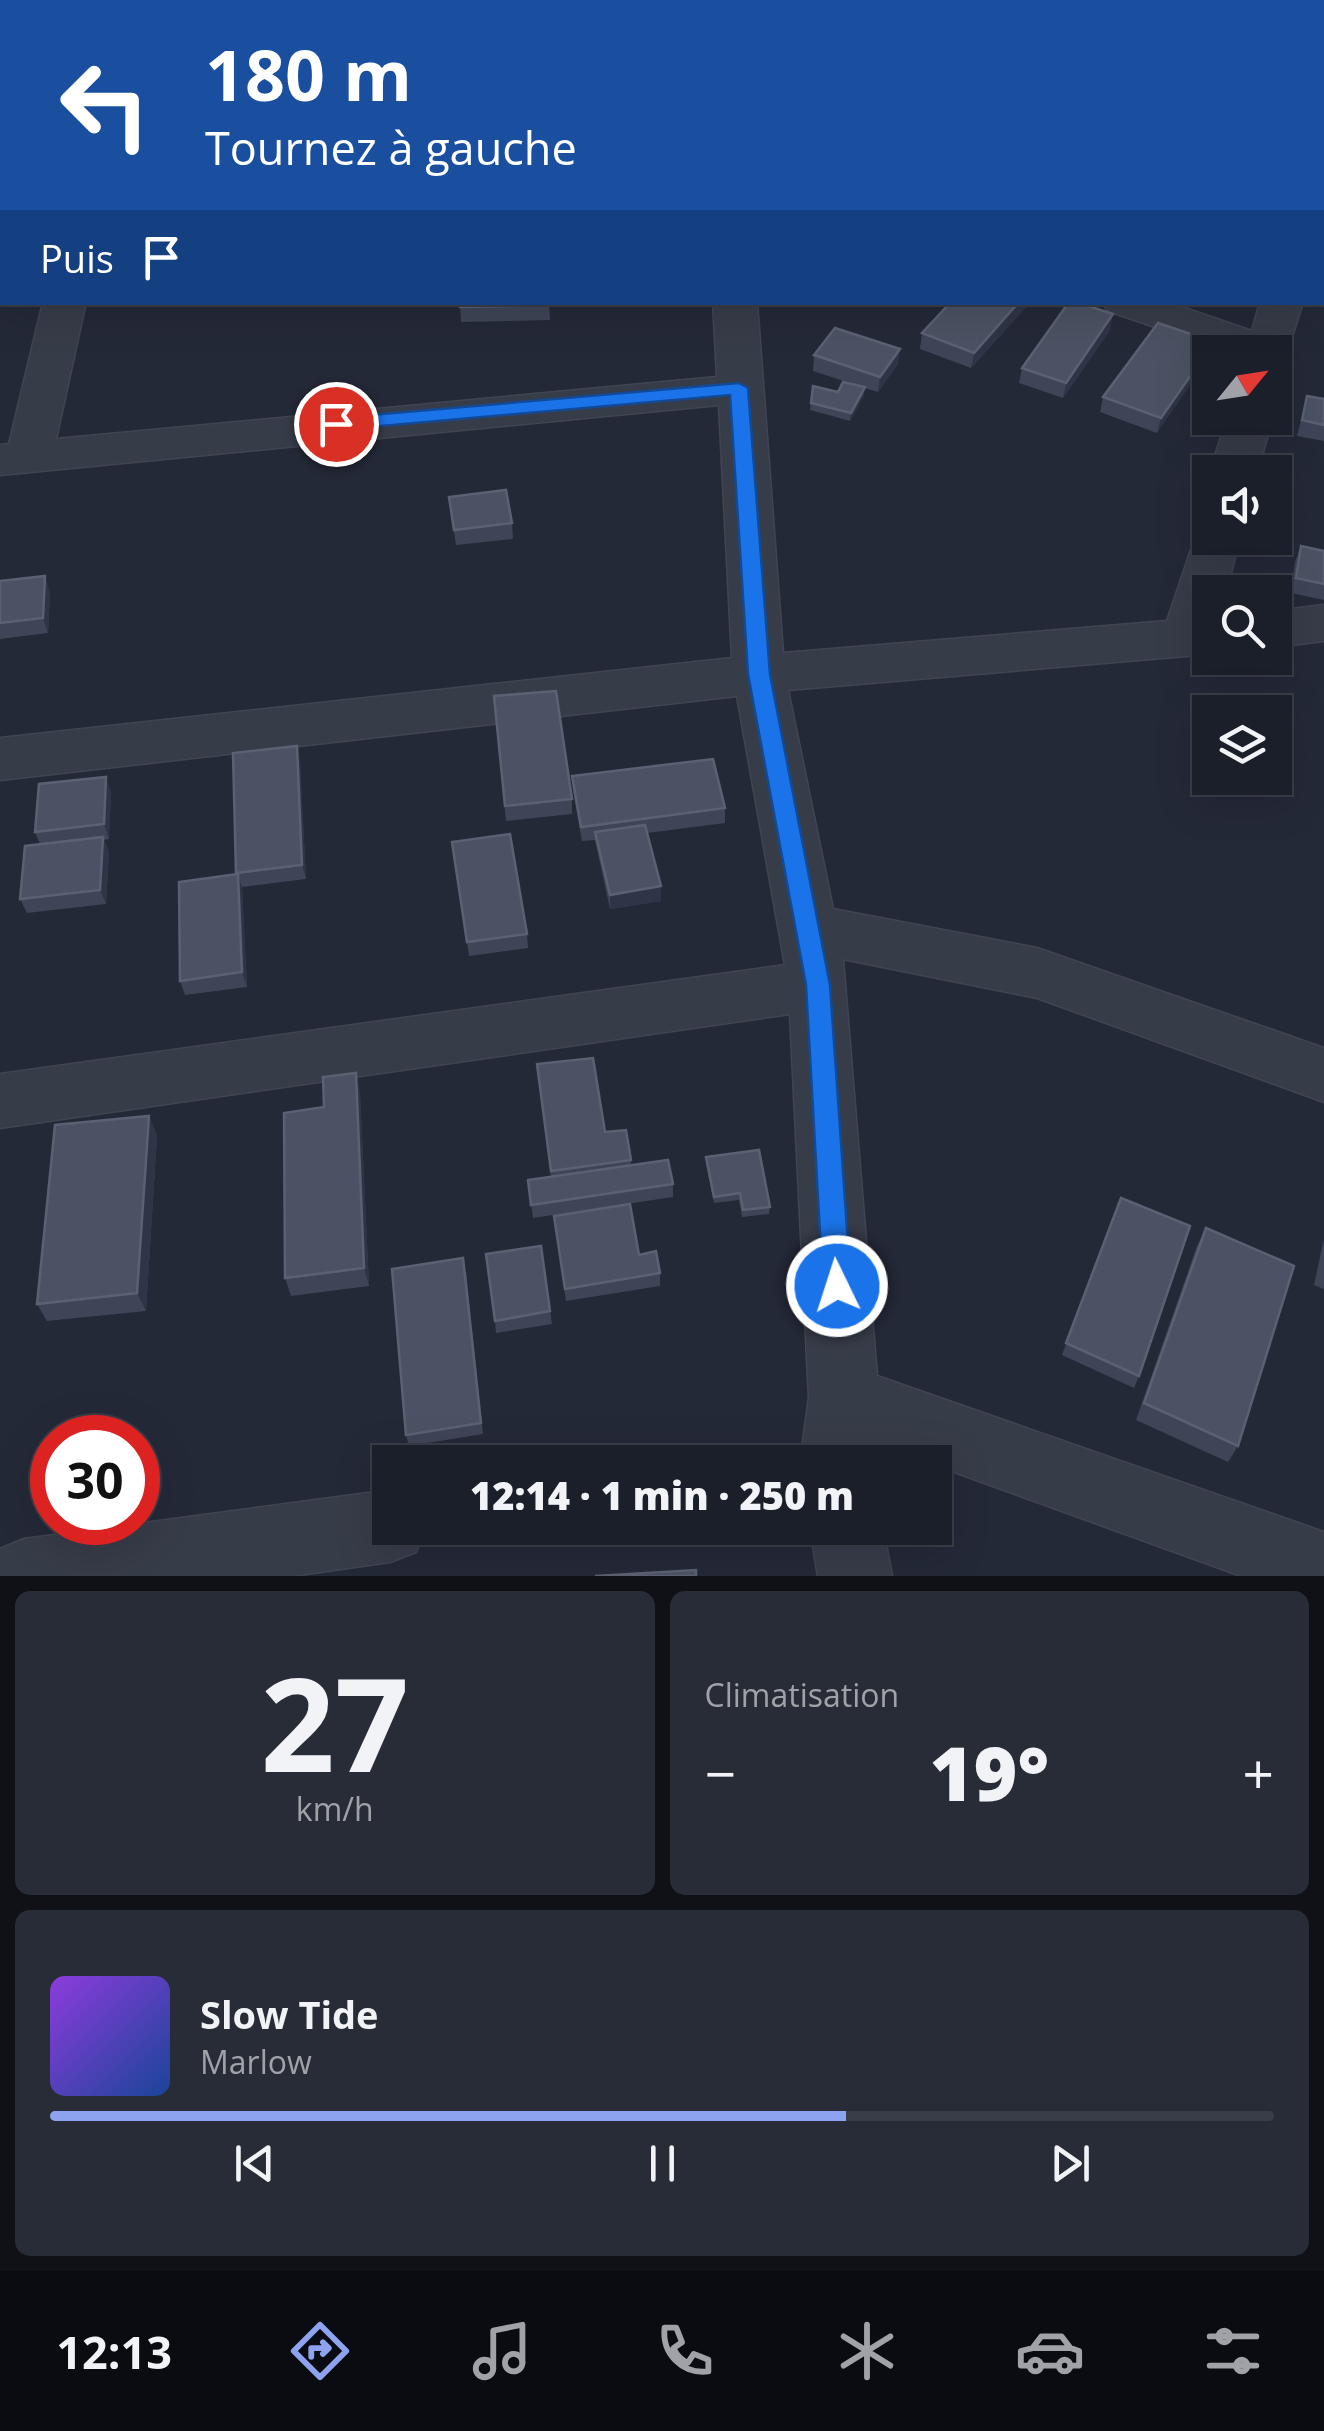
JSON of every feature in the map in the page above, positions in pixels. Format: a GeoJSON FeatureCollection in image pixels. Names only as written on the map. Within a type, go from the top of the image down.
{"type":"FeatureCollection","features":[{"type":"Feature","properties":{"kind":"street"},"geometry":{"type":"LineString","coordinates":[[65,305],[14,458],[739,388]]}},
{"type":"Feature","properties":{"kind":"street"},"geometry":{"type":"LineString","coordinates":[[735,305],[759,674],[812,956],[840,1430],[1324,1568]]}},
{"type":"Feature","properties":{"kind":"street"},"geometry":{"type":"LineString","coordinates":[[1132,305],[1219,335]]}},
{"type":"Feature","properties":{"kind":"street"},"geometry":{"type":"LineString","coordinates":[[1273,335],[1281,305]]}},
{"type":"Feature","properties":{"kind":"street"},"geometry":{"type":"LineString","coordinates":[[1292,626],[1324,623]]}},
{"type":"Feature","properties":{"kind":"street"},"geometry":{"type":"LineString","coordinates":[[0,759],[759,674],[1192,638]]}},
{"type":"Feature","properties":{"kind":"street"},"geometry":{"type":"LineString","coordinates":[[0,1101],[812,956],[1037,974],[1154,1011],[1324,1075]]}},
{"type":"Feature","properties":{"kind":"street"},"geometry":{"type":"LineString","coordinates":[[24,1576],[372,1528]]}},
{"type":"Feature","properties":{"kind":"street"},"geometry":{"type":"LineString","coordinates":[[850,1545],[855,1576]]}},
{"type":"Feature","properties":{"kind":"building"},"geometry":{"type":"Polygon","coordinates":[[[460,305],[549,305],[460,307],[460,305]]]}},
{"type":"Feature","properties":{"kind":"building"},"geometry":{"type":"Polygon","coordinates":[[[948,305],[1016,305],[974,353],[922,333],[948,305]]]}},
{"type":"Feature","properties":{"kind":"building"},"geometry":{"type":"Polygon","coordinates":[[[1067,305],[1085,305],[1113,314],[1066,383],[1022,368],[1067,305]]]}},
{"type":"Feature","properties":{"kind":"building"},"geometry":{"type":"Polygon","coordinates":[[[1158,323],[1193,335],[1192,374],[1161,418],[1103,397],[1158,323]]]}},
{"type":"Feature","properties":{"kind":"building"},"geometry":{"type":"Polygon","coordinates":[[[835,328],[900,349],[880,377],[814,355],[835,328]]]}},
{"type":"Feature","properties":{"kind":"building"},"geometry":{"type":"Polygon","coordinates":[[[843,382],[865,387],[851,413],[811,403],[813,386],[838,392],[843,382]]]}},
{"type":"Feature","properties":{"kind":"building"},"geometry":{"type":"Polygon","coordinates":[[[1307,396],[1324,399],[1324,425],[1302,420],[1307,396]]]}},
{"type":"Feature","properties":{"kind":"building"},"geometry":{"type":"Polygon","coordinates":[[[506,490],[512,523],[454,530],[449,497],[506,490]]]}},
{"type":"Feature","properties":{"kind":"building"},"geometry":{"type":"Polygon","coordinates":[[[1301,546],[1324,551],[1324,584],[1296,578],[1301,546]]]}},
{"type":"Feature","properties":{"kind":"building"},"geometry":{"type":"Polygon","coordinates":[[[45,576],[43,618],[0,623],[0,581],[45,576]]]}},
{"type":"Feature","properties":{"kind":"building"},"geometry":{"type":"Polygon","coordinates":[[[556,691],[572,799],[505,806],[494,696],[556,691]]]}},
{"type":"Feature","properties":{"kind":"building"},"geometry":{"type":"Polygon","coordinates":[[[297,746],[302,865],[236,873],[233,753],[297,746]]]}},
{"type":"Feature","properties":{"kind":"building"},"geometry":{"type":"Polygon","coordinates":[[[713,759],[725,808],[581,827],[572,776],[713,759]]]}},
{"type":"Feature","properties":{"kind":"building"},"geometry":{"type":"Polygon","coordinates":[[[106,777],[104,824],[35,832],[39,784],[106,777]]]}},
{"type":"Feature","properties":{"kind":"building"},"geometry":{"type":"Polygon","coordinates":[[[645,825],[661,886],[610,895],[595,832],[645,825]]]}},
{"type":"Feature","properties":{"kind":"building"},"geometry":{"type":"Polygon","coordinates":[[[510,834],[527,934],[467,942],[452,842],[510,834]]]}},
{"type":"Feature","properties":{"kind":"building"},"geometry":{"type":"Polygon","coordinates":[[[103,837],[100,890],[20,899],[25,846],[103,837]]]}},
{"type":"Feature","properties":{"kind":"building"},"geometry":{"type":"Polygon","coordinates":[[[238,874],[242,972],[180,981],[179,882],[238,874]]]}},
{"type":"Feature","properties":{"kind":"building"},"geometry":{"type":"Polygon","coordinates":[[[593,1058],[605,1132],[626,1130],[631,1160],[551,1171],[537,1064],[593,1058]]]}},
{"type":"Feature","properties":{"kind":"building"},"geometry":{"type":"Polygon","coordinates":[[[356,1073],[364,1268],[285,1278],[284,1113],[324,1107],[323,1077],[356,1073]]]}},
{"type":"Feature","properties":{"kind":"building"},"geometry":{"type":"Polygon","coordinates":[[[149,1116],[137,1293],[37,1304],[55,1125],[149,1116]]]}},
{"type":"Feature","properties":{"kind":"building"},"geometry":{"type":"Polygon","coordinates":[[[759,1150],[770,1207],[743,1210],[740,1193],[714,1197],[706,1157],[759,1150]]]}},
{"type":"Feature","properties":{"kind":"building"},"geometry":{"type":"Polygon","coordinates":[[[668,1160],[673,1184],[531,1205],[528,1180],[668,1160]]]}},
{"type":"Feature","properties":{"kind":"building"},"geometry":{"type":"Polygon","coordinates":[[[1121,1198],[1190,1226],[1139,1376],[1066,1343],[1121,1198]]]}},
{"type":"Feature","properties":{"kind":"building"},"geometry":{"type":"Polygon","coordinates":[[[630,1204],[639,1255],[656,1251],[660,1273],[565,1289],[554,1216],[630,1204]]]}},
{"type":"Feature","properties":{"kind":"building"},"geometry":{"type":"Polygon","coordinates":[[[1206,1228],[1294,1266],[1238,1446],[1144,1403],[1206,1228]]]}},
{"type":"Feature","properties":{"kind":"building"},"geometry":{"type":"Polygon","coordinates":[[[541,1246],[550,1311],[495,1321],[486,1254],[541,1246]]]}},
{"type":"Feature","properties":{"kind":"building"},"geometry":{"type":"Polygon","coordinates":[[[463,1258],[481,1423],[406,1435],[392,1269],[463,1258]]]}},
{"type":"Feature","properties":{"kind":"building"},"geometry":{"type":"Polygon","coordinates":[[[696,1570],[696,1576],[595,1576],[696,1570]]]}},
{"type":"Feature","properties":{"kind":"route"},"geometry":{"type":"LineString","coordinates":[[336,424],[739,388],[759,674],[818,985],[837,1286]]}}]}
